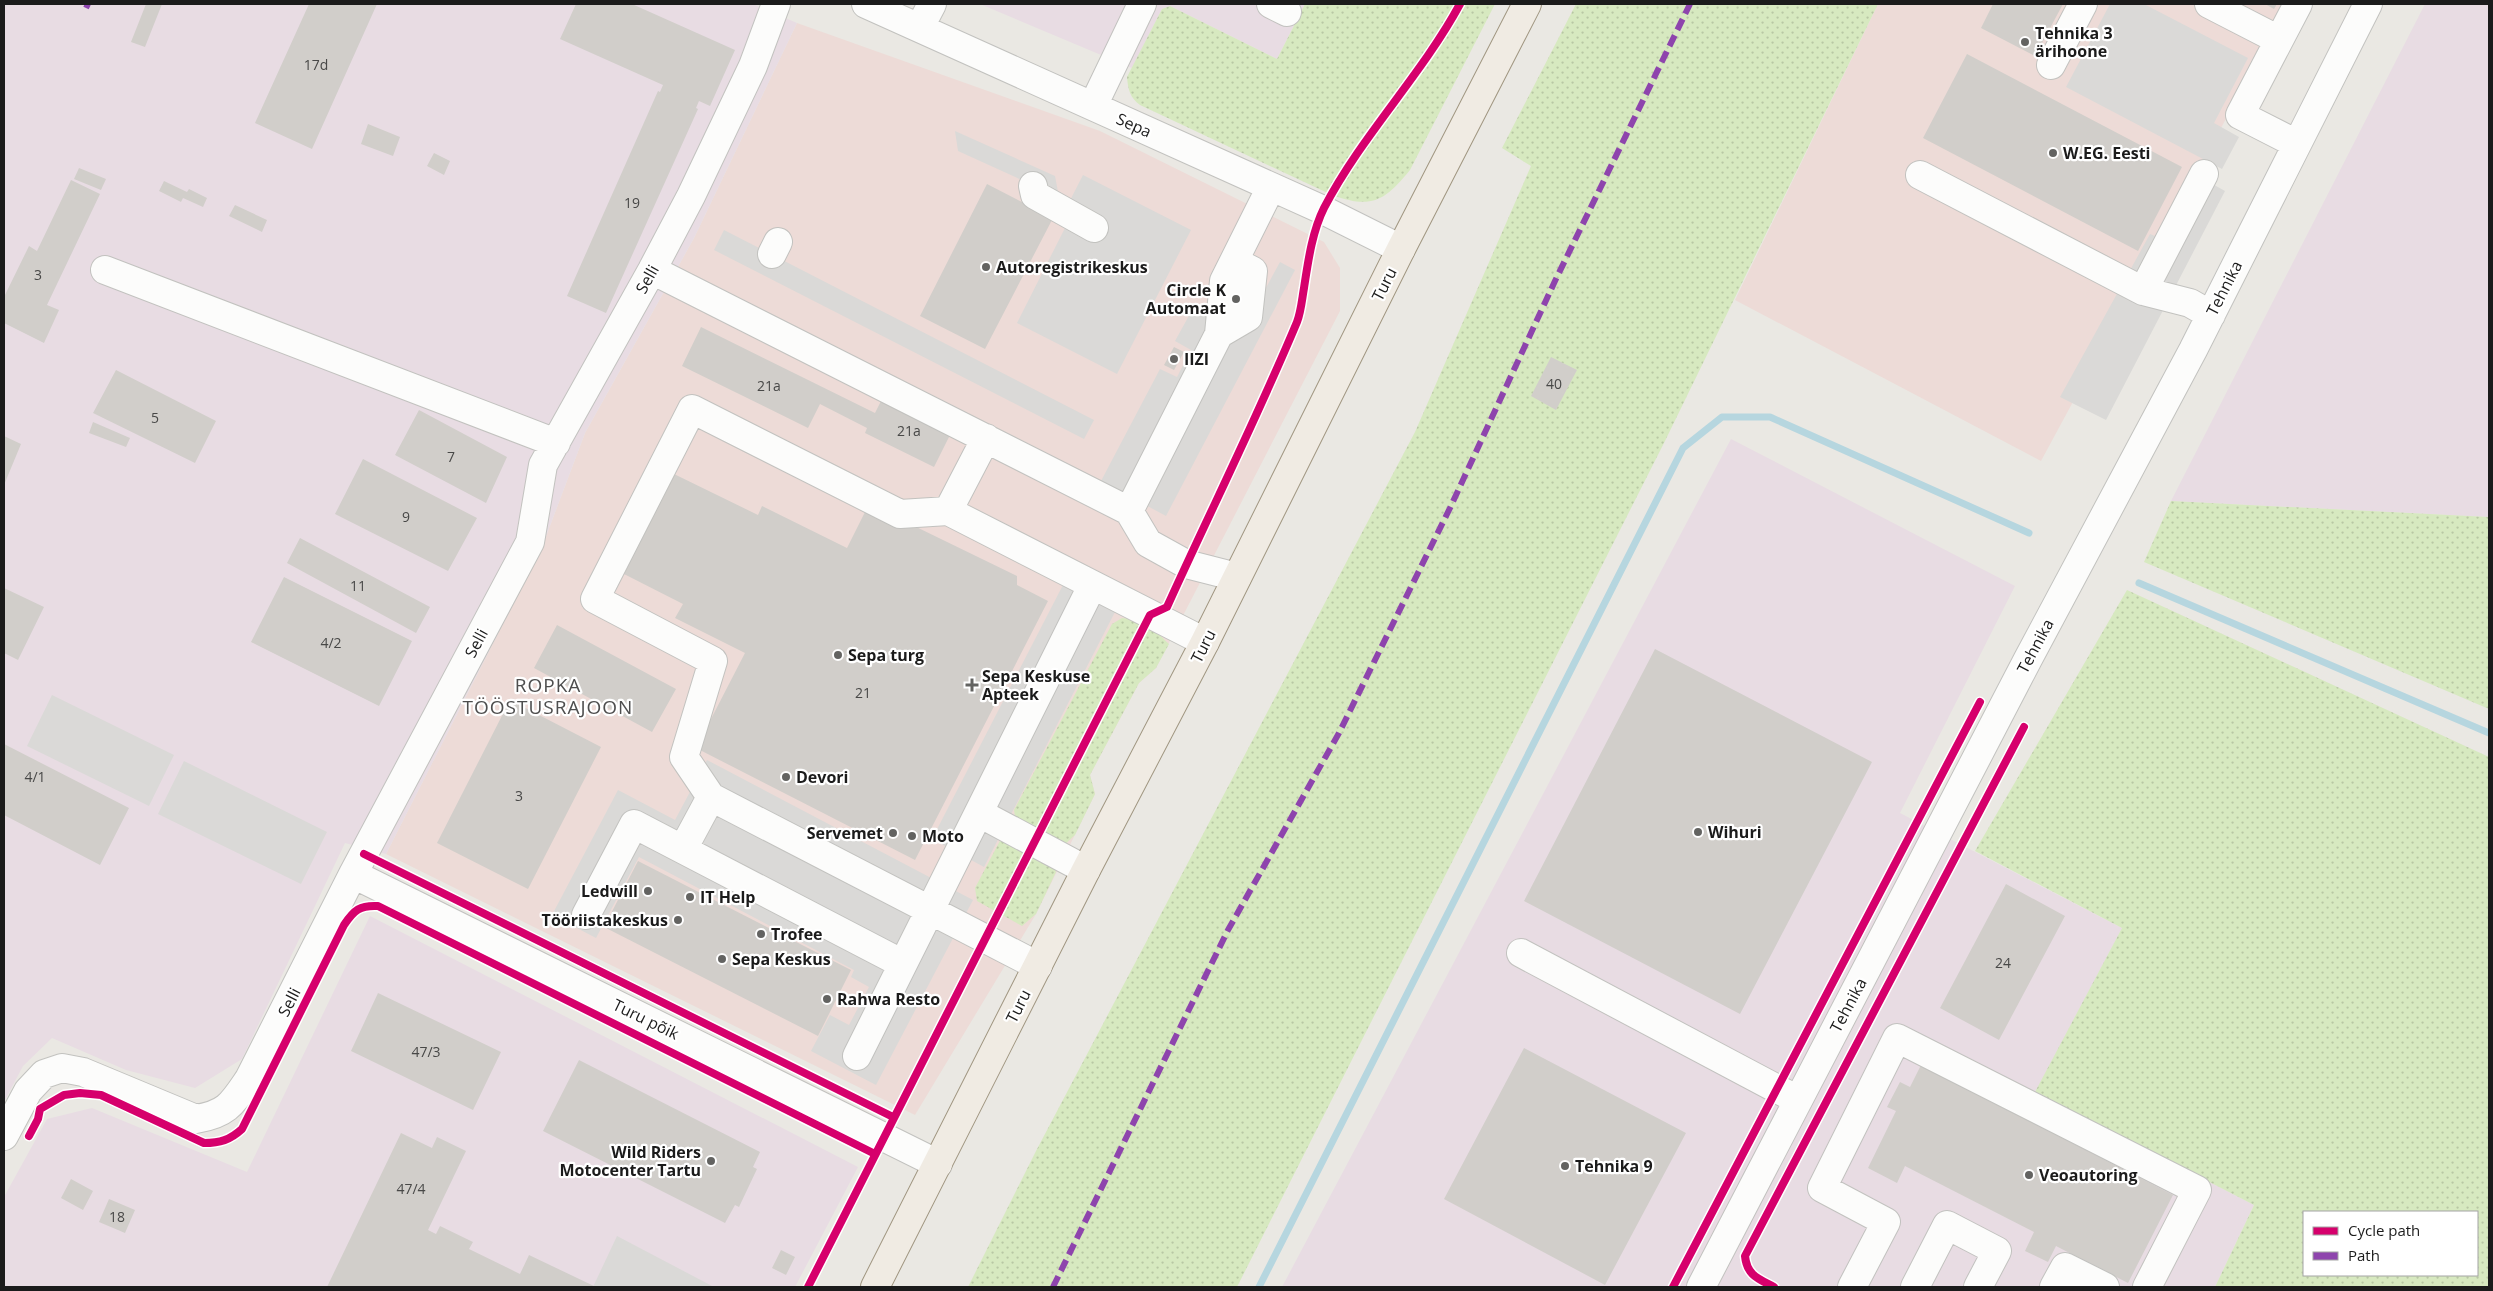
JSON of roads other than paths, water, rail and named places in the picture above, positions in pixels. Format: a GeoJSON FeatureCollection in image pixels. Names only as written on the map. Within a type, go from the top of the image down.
{"type":"FeatureCollection","features":[{"type":"Feature","properties":{"kind":"main road","name":"Turu"},"geometry":{"type":"LineString","coordinates":[[875,1287],[1086,870],[1205,642],[1401,249],[1527,4]]}},
{"type":"Feature","properties":{"kind":"street","name":"Selli"},"geometry":{"type":"LineString","coordinates":[[7,1119],[28,1091],[44,1074],[62,1068],[82,1072],[196,1119],[216,1116],[233,1103],[249,1079],[353,874],[530,542],[543,465],[652,270],[690,196],[753,66],[776,4]]}},
{"type":"Feature","properties":{"kind":"street","name":"Sepa"},"geometry":{"type":"LineString","coordinates":[[866,4],[926,16],[1093,106],[1323,210],[1401,249]]}},
{"type":"Feature","properties":{"kind":"street"},"geometry":{"type":"LineString","coordinates":[[1093,106],[1142,4]]}},
{"type":"Feature","properties":{"kind":"street"},"geometry":{"type":"LineString","coordinates":[[2051,65],[2083,4]]}},
{"type":"Feature","properties":{"kind":"street"},"geometry":{"type":"LineString","coordinates":[[2209,4],[2279,40]]}},
{"type":"Feature","properties":{"kind":"street"},"geometry":{"type":"LineString","coordinates":[[2297,144],[2240,115],[2298,4]]}},
{"type":"Feature","properties":{"kind":"street","name":"Tehnika"},"geometry":{"type":"LineString","coordinates":[[1707,1285],[1798,1100],[2211,315],[2368,4]]}},
{"type":"Feature","properties":{"kind":"street"},"geometry":{"type":"LineString","coordinates":[[2143,292],[2204,174]]}},
{"type":"Feature","properties":{"kind":"street"},"geometry":{"type":"LineString","coordinates":[[1920,175],[2143,292],[2190,303],[2211,315]]}},
{"type":"Feature","properties":{"kind":"street"},"geometry":{"type":"LineString","coordinates":[[1033,186],[1035,195],[1094,228]]}},
{"type":"Feature","properties":{"kind":"street"},"geometry":{"type":"LineString","coordinates":[[1129,511],[1219,334],[1224,281],[1271,187]]}},
{"type":"Feature","properties":{"kind":"street"},"geometry":{"type":"LineString","coordinates":[[105,270],[556,443]]}},
{"type":"Feature","properties":{"kind":"street"},"geometry":{"type":"LineString","coordinates":[[652,270],[1129,511],[1148,543],[1186,564],[1237,577]]}},
{"type":"Feature","properties":{"kind":"street"},"geometry":{"type":"LineString","coordinates":[[1038,966],[711,797],[684,757],[713,661],[595,599],[692,410],[900,514],[948,511],[1205,642]]}},
{"type":"Feature","properties":{"kind":"street"},"geometry":{"type":"LineString","coordinates":[[948,511],[986,438]]}},
{"type":"Feature","properties":{"kind":"street"},"geometry":{"type":"LineString","coordinates":[[857,1056],[1092,586]]}},
{"type":"Feature","properties":{"kind":"street"},"geometry":{"type":"LineString","coordinates":[[683,849],[711,797]]}},
{"type":"Feature","properties":{"kind":"street"},"geometry":{"type":"LineString","coordinates":[[979,813],[1086,870]]}},
{"type":"Feature","properties":{"kind":"street"},"geometry":{"type":"LineString","coordinates":[[586,915],[634,824],[903,964]]}},
{"type":"Feature","properties":{"kind":"street","name":"Turu põik"},"geometry":{"type":"LineString","coordinates":[[353,874],[938,1164]]}},
{"type":"Feature","properties":{"kind":"street"},"geometry":{"type":"LineString","coordinates":[[1522,953],[1798,1100]]}},
{"type":"Feature","properties":{"kind":"street"},"geometry":{"type":"LineString","coordinates":[[1852,1287],[1886,1222],[1822,1188],[1898,1038],[2197,1190],[2148,1287]]}},
{"type":"Feature","properties":{"kind":"street"},"geometry":{"type":"LineString","coordinates":[[1915,1287],[1947,1225],[1997,1251],[1978,1287]]}},
{"type":"Feature","properties":{"kind":"street"},"geometry":{"type":"LineString","coordinates":[[2054,1287],[2065,1267],[2104,1287]]}},
{"type":"Feature","properties":{"kind":"waterway"},"geometry":{"type":"LineString","coordinates":[[1259,1287],[1683,448],[1722,417],[1770,417],[2029,533]]}},
{"type":"Feature","properties":{"kind":"waterway"},"geometry":{"type":"LineString","coordinates":[[2139,583],[2489,733]]}},
{"type":"Feature","properties":{"kind":"place","name":"Tehnika 3 ärihoone"},"geometry":{"type":"Point","coordinates":[2025,42]}},
{"type":"Feature","properties":{"kind":"place","name":"W.EG. Eesti"},"geometry":{"type":"Point","coordinates":[2053,153]}},
{"type":"Feature","properties":{"kind":"place","name":"Autoregistrikeskus"},"geometry":{"type":"Point","coordinates":[986,267]}},
{"type":"Feature","properties":{"kind":"place","name":"Circle K Automaat"},"geometry":{"type":"Point","coordinates":[1236,299]}},
{"type":"Feature","properties":{"kind":"place","name":"IIZI"},"geometry":{"type":"Point","coordinates":[1174,359]}},
{"type":"Feature","properties":{"kind":"place","name":"Sepa turg"},"geometry":{"type":"Point","coordinates":[838,655]}},
{"type":"Feature","properties":{"kind":"place","name":"Sepa Keskuse Apteek"},"geometry":{"type":"Point","coordinates":[972,685]}},
{"type":"Feature","properties":{"kind":"place","name":"Devori"},"geometry":{"type":"Point","coordinates":[786,777]}},
{"type":"Feature","properties":{"kind":"place","name":"Wihuri"},"geometry":{"type":"Point","coordinates":[1698,832]}},
{"type":"Feature","properties":{"kind":"place","name":"Servemet"},"geometry":{"type":"Point","coordinates":[893,833]}},
{"type":"Feature","properties":{"kind":"place","name":"Moto"},"geometry":{"type":"Point","coordinates":[912,836]}},
{"type":"Feature","properties":{"kind":"place","name":"Ledwill"},"geometry":{"type":"Point","coordinates":[648,891]}},
{"type":"Feature","properties":{"kind":"place","name":"IT Help"},"geometry":{"type":"Point","coordinates":[690,897]}},
{"type":"Feature","properties":{"kind":"place","name":"Tööriistakeskus"},"geometry":{"type":"Point","coordinates":[678,920]}},
{"type":"Feature","properties":{"kind":"place","name":"Trofee"},"geometry":{"type":"Point","coordinates":[761,934]}},
{"type":"Feature","properties":{"kind":"place","name":"Sepa Keskus"},"geometry":{"type":"Point","coordinates":[722,959]}},
{"type":"Feature","properties":{"kind":"place","name":"Rahwa Resto"},"geometry":{"type":"Point","coordinates":[827,999]}},
{"type":"Feature","properties":{"kind":"place","name":"Wild Riders Motocenter Tartu"},"geometry":{"type":"Point","coordinates":[711,1161]}},
{"type":"Feature","properties":{"kind":"place","name":"Tehnika 9"},"geometry":{"type":"Point","coordinates":[1565,1166]}},
{"type":"Feature","properties":{"kind":"place","name":"Veoautoring"},"geometry":{"type":"Point","coordinates":[2029,1175]}},
{"type":"Feature","properties":{"kind":"district","name":"ROPKA TÖÖSTUSRAJOON"},"geometry":{"type":"Point","coordinates":[548,696]}}]}
